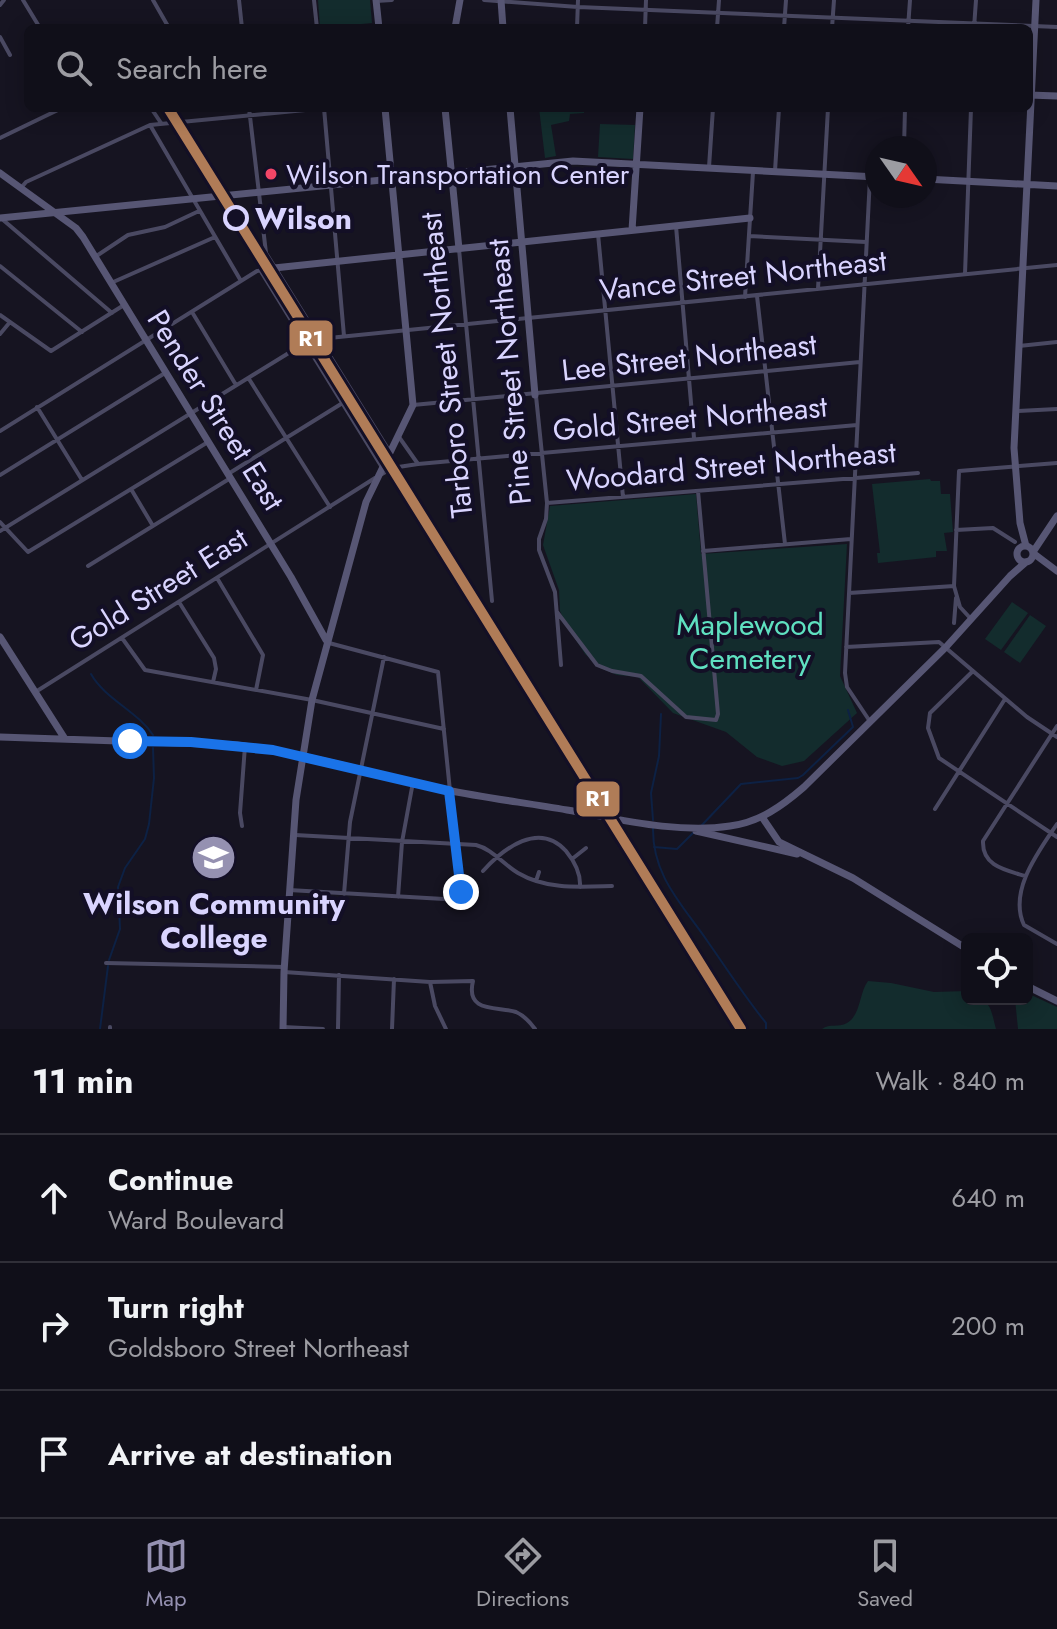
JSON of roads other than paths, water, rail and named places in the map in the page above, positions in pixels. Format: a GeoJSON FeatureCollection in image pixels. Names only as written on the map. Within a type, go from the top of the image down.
{"type":"FeatureCollection","features":[{"type":"Feature","properties":{"kind":"main road"},"geometry":{"type":"LineString","coordinates":[[456,24],[460,0]]}},
{"type":"Feature","properties":{"kind":"main road"},"geometry":{"type":"LineString","coordinates":[[1033,54],[1036,0]]}},
{"type":"Feature","properties":{"kind":"main road"},"geometry":{"type":"LineString","coordinates":[[376,1],[379,24]]}},
{"type":"Feature","properties":{"kind":"main road"},"geometry":{"type":"LineString","coordinates":[[501,2],[503,24]]}},
{"type":"Feature","properties":{"kind":"main road"},"geometry":{"type":"LineString","coordinates":[[1033,95],[1057,96]]}},
{"type":"Feature","properties":{"kind":"main road"},"geometry":{"type":"LineString","coordinates":[[283,1028],[293,835],[312,700],[366,502],[413,405],[385,112]]}},
{"type":"Feature","properties":{"kind":"main road","name":"Tarboro Street Northeast"},"geometry":{"type":"LineString","coordinates":[[445,112],[459,249]]}},
{"type":"Feature","properties":{"kind":"main road","name":"Pine Street Northeast"},"geometry":{"type":"LineString","coordinates":[[510,112],[535,395]]}},
{"type":"Feature","properties":{"kind":"main road"},"geometry":{"type":"LineString","coordinates":[[632,230],[640,112]]}},
{"type":"Feature","properties":{"kind":"main road"},"geometry":{"type":"LineString","coordinates":[[1025,552],[1015,466],[1015,412],[1030,112]]}},
{"type":"Feature","properties":{"kind":"main road"},"geometry":{"type":"LineString","coordinates":[[0,218],[573,161],[865,176]]}},
{"type":"Feature","properties":{"kind":"main road","name":"Pender Street East"},"geometry":{"type":"LineString","coordinates":[[0,173],[76,228],[271,544],[327,642]]}},
{"type":"Feature","properties":{"kind":"main road"},"geometry":{"type":"LineString","coordinates":[[937,180],[1057,186]]}},
{"type":"Feature","properties":{"kind":"main road"},"geometry":{"type":"LineString","coordinates":[[76,228],[73,218],[79,210]]}},
{"type":"Feature","properties":{"kind":"main road"},"geometry":{"type":"LineString","coordinates":[[270,269],[750,218]]}},
{"type":"Feature","properties":{"kind":"main road"},"geometry":{"type":"LineString","coordinates":[[684,828],[730,826],[762,817],[782,806],[946,647],[1010,576],[1025,552],[1057,516]]}},
{"type":"Feature","properties":{"kind":"main road"},"geometry":{"type":"LineString","coordinates":[[1025,552],[1057,571]]}},
{"type":"Feature","properties":{"kind":"main road"},"geometry":{"type":"LineString","coordinates":[[0,637],[4,652],[65,739]]}},
{"type":"Feature","properties":{"kind":"main road"},"geometry":{"type":"LineString","coordinates":[[0,737],[245,746],[302,756],[449,791],[684,828],[818,860]]}},
{"type":"Feature","properties":{"kind":"main road"},"geometry":{"type":"LineString","coordinates":[[762,817],[779,842],[874,891],[961,945]]}},
{"type":"Feature","properties":{"kind":"main road"},"geometry":{"type":"LineString","coordinates":[[1033,989],[1057,1001]]}},
{"type":"Feature","properties":{"kind":"street"},"geometry":{"type":"LineString","coordinates":[[0,5],[4,0]]}},
{"type":"Feature","properties":{"kind":"street"},"geometry":{"type":"LineString","coordinates":[[23,0],[38,24]]}},
{"type":"Feature","properties":{"kind":"street"},"geometry":{"type":"LineString","coordinates":[[153,0],[167,24]]}},
{"type":"Feature","properties":{"kind":"street"},"geometry":{"type":"LineString","coordinates":[[239,0],[242,24]]}},
{"type":"Feature","properties":{"kind":"street"},"geometry":{"type":"LineString","coordinates":[[314,0],[317,24]]}},
{"type":"Feature","properties":{"kind":"street"},"geometry":{"type":"LineString","coordinates":[[376,1],[392,0]]}},
{"type":"Feature","properties":{"kind":"street"},"geometry":{"type":"LineString","coordinates":[[484,0],[952,24]]}},
{"type":"Feature","properties":{"kind":"street"},"geometry":{"type":"LineString","coordinates":[[577,24],[578,0]]}},
{"type":"Feature","properties":{"kind":"street"},"geometry":{"type":"LineString","coordinates":[[645,24],[646,0]]}},
{"type":"Feature","properties":{"kind":"street"},"geometry":{"type":"LineString","coordinates":[[717,24],[719,0]]}},
{"type":"Feature","properties":{"kind":"street"},"geometry":{"type":"LineString","coordinates":[[784,24],[786,0]]}},
{"type":"Feature","properties":{"kind":"street"},"geometry":{"type":"LineString","coordinates":[[832,24],[834,0]]}},
{"type":"Feature","properties":{"kind":"street"},"geometry":{"type":"LineString","coordinates":[[908,24],[910,0]]}},
{"type":"Feature","properties":{"kind":"street"},"geometry":{"type":"LineString","coordinates":[[974,24],[976,0]]}},
{"type":"Feature","properties":{"kind":"street"},"geometry":{"type":"LineString","coordinates":[[1035,26],[1057,27]]}},
{"type":"Feature","properties":{"kind":"street"},"geometry":{"type":"LineString","coordinates":[[0,37],[10,55]]}},
{"type":"Feature","properties":{"kind":"street"},"geometry":{"type":"LineString","coordinates":[[0,138],[54,112]]}},
{"type":"Feature","properties":{"kind":"street"},"geometry":{"type":"LineString","coordinates":[[154,112],[161,124]]}},
{"type":"Feature","properties":{"kind":"street"},"geometry":{"type":"LineString","coordinates":[[250,112],[263,242],[270,269],[319,339],[391,454]]}},
{"type":"Feature","properties":{"kind":"street"},"geometry":{"type":"LineString","coordinates":[[21,188],[26,182],[150,125],[282,112]]}},
{"type":"Feature","properties":{"kind":"street"},"geometry":{"type":"LineString","coordinates":[[325,112],[344,336]]}},
{"type":"Feature","properties":{"kind":"street"},"geometry":{"type":"LineString","coordinates":[[709,167],[713,112]]}},
{"type":"Feature","properties":{"kind":"street"},"geometry":{"type":"LineString","coordinates":[[775,171],[779,112]]}},
{"type":"Feature","properties":{"kind":"street"},"geometry":{"type":"LineString","coordinates":[[818,290],[828,112]]}},
{"type":"Feature","properties":{"kind":"street"},"geometry":{"type":"LineString","coordinates":[[904,136],[905,112]]}},
{"type":"Feature","properties":{"kind":"street"},"geometry":{"type":"LineString","coordinates":[[965,274],[971,112]]}},
{"type":"Feature","properties":{"kind":"street"},"geometry":{"type":"LineString","coordinates":[[150,125],[241,281]]}},
{"type":"Feature","properties":{"kind":"street"},"geometry":{"type":"LineString","coordinates":[[745,297],[753,170]]}},
{"type":"Feature","properties":{"kind":"street"},"geometry":{"type":"LineString","coordinates":[[870,208],[845,684],[870,722]]}},
{"type":"Feature","properties":{"kind":"street"},"geometry":{"type":"LineString","coordinates":[[95,257],[128,235],[165,227],[199,211]]}},
{"type":"Feature","properties":{"kind":"street"},"geometry":{"type":"LineString","coordinates":[[0,218],[112,313]]}},
{"type":"Feature","properties":{"kind":"street"},"geometry":{"type":"LineString","coordinates":[[676,226],[694,438]]}},
{"type":"Feature","properties":{"kind":"street"},"geometry":{"type":"LineString","coordinates":[[598,234],[623,497]]}},
{"type":"Feature","properties":{"kind":"street"},"geometry":{"type":"LineString","coordinates":[[749,236],[866,242]]}},
{"type":"Feature","properties":{"kind":"street"},"geometry":{"type":"LineString","coordinates":[[111,283],[215,237]]}},
{"type":"Feature","properties":{"kind":"street","name":"Tarboro Street Northeast"},"geometry":{"type":"LineString","coordinates":[[459,249],[492,601]]}},
{"type":"Feature","properties":{"kind":"street","name":"Vance Street Northeast"},"geometry":{"type":"LineString","coordinates":[[2,530],[305,343],[319,339],[1057,265]]}},
{"type":"Feature","properties":{"kind":"street"},"geometry":{"type":"LineString","coordinates":[[0,266],[82,332]]}},
{"type":"Feature","properties":{"kind":"street"},"geometry":{"type":"LineString","coordinates":[[0,431],[241,281],[260,270],[270,269]]}},
{"type":"Feature","properties":{"kind":"street"},"geometry":{"type":"LineString","coordinates":[[260,270],[383,470]]}},
{"type":"Feature","properties":{"kind":"street"},"geometry":{"type":"LineString","coordinates":[[757,296],[785,544]]}},
{"type":"Feature","properties":{"kind":"street"},"geometry":{"type":"LineString","coordinates":[[0,315],[49,350],[54,350],[124,305]]}},
{"type":"Feature","properties":{"kind":"street"},"geometry":{"type":"LineString","coordinates":[[192,312],[236,385]]}},
{"type":"Feature","properties":{"kind":"street"},"geometry":{"type":"LineString","coordinates":[[0,334],[10,322]]}},
{"type":"Feature","properties":{"kind":"street"},"geometry":{"type":"LineString","coordinates":[[1019,346],[1057,342]]}},
{"type":"Feature","properties":{"kind":"street","name":"Lee Street Northeast"},"geometry":{"type":"LineString","coordinates":[[413,405],[860,362]]}},
{"type":"Feature","properties":{"kind":"street"},"geometry":{"type":"LineString","coordinates":[[0,475],[165,372]]}},
{"type":"Feature","properties":{"kind":"street"},"geometry":{"type":"LineString","coordinates":[[249,379],[330,507]]}},
{"type":"Feature","properties":{"kind":"street","name":"Pine Street Northeast"},"geometry":{"type":"LineString","coordinates":[[535,395],[547,503],[539,550],[553,586],[561,665]]}},
{"type":"Feature","properties":{"kind":"street"},"geometry":{"type":"LineString","coordinates":[[88,566],[342,403]]}},
{"type":"Feature","properties":{"kind":"street"},"geometry":{"type":"LineString","coordinates":[[37,407],[82,480]]}},
{"type":"Feature","properties":{"kind":"street"},"geometry":{"type":"LineString","coordinates":[[1015,412],[1057,409]]}},
{"type":"Feature","properties":{"kind":"street","name":"Gold Street Northeast"},"geometry":{"type":"LineString","coordinates":[[480,458],[857,425]]}},
{"type":"Feature","properties":{"kind":"street"},"geometry":{"type":"LineString","coordinates":[[399,437],[418,464]]}},
{"type":"Feature","properties":{"kind":"street"},"geometry":{"type":"LineString","coordinates":[[0,522],[2,530],[28,552],[208,442]]}},
{"type":"Feature","properties":{"kind":"street","name":"Gold Street East"},"geometry":{"type":"LineString","coordinates":[[35,693],[330,507],[383,470],[480,458]]}},
{"type":"Feature","properties":{"kind":"street"},"geometry":{"type":"LineString","coordinates":[[954,623],[959,471],[1057,463]]}},
{"type":"Feature","properties":{"kind":"street","name":"Woodard Street Northeast"},"geometry":{"type":"LineString","coordinates":[[547,503],[918,473]]}},
{"type":"Feature","properties":{"kind":"street"},"geometry":{"type":"LineString","coordinates":[[131,489],[153,526]]}},
{"type":"Feature","properties":{"kind":"street"},"geometry":{"type":"LineString","coordinates":[[557,612],[597,665],[612,671],[637,674],[686,717],[716,720],[718,714],[698,491]]}},
{"type":"Feature","properties":{"kind":"street"},"geometry":{"type":"LineString","coordinates":[[956,530],[993,528],[1025,552]]}},
{"type":"Feature","properties":{"kind":"street"},"geometry":{"type":"LineString","coordinates":[[703,551],[851,539]]}},
{"type":"Feature","properties":{"kind":"street"},"geometry":{"type":"LineString","coordinates":[[217,578],[263,655],[256,690]]}},
{"type":"Feature","properties":{"kind":"street"},"geometry":{"type":"LineString","coordinates":[[849,593],[954,586]]}},
{"type":"Feature","properties":{"kind":"street"},"geometry":{"type":"LineString","coordinates":[[956,598],[971,619]]}},
{"type":"Feature","properties":{"kind":"street"},"geometry":{"type":"LineString","coordinates":[[179,602],[214,658],[216,669],[213,682]]}},
{"type":"Feature","properties":{"kind":"street"},"geometry":{"type":"LineString","coordinates":[[122,638],[145,670],[312,700],[444,729]]}},
{"type":"Feature","properties":{"kind":"street"},"geometry":{"type":"LineString","coordinates":[[846,647],[936,641],[1054,736]]}},
{"type":"Feature","properties":{"kind":"street"},"geometry":{"type":"LineString","coordinates":[[289,890],[461,900],[438,672],[327,642]]}},
{"type":"Feature","properties":{"kind":"street"},"geometry":{"type":"LineString","coordinates":[[344,894],[348,839],[359,770],[384,657]]}},
{"type":"Feature","properties":{"kind":"street"},"geometry":{"type":"LineString","coordinates":[[973,671],[930,713],[927,724],[939,758],[1057,837]]}},
{"type":"Feature","properties":{"kind":"street"},"geometry":{"type":"LineString","coordinates":[[935,809],[1005,699]]}},
{"type":"Feature","properties":{"kind":"street"},"geometry":{"type":"LineString","coordinates":[[1025,876],[992,864],[983,852],[984,837],[1054,736],[1057,726]]}},
{"type":"Feature","properties":{"kind":"street"},"geometry":{"type":"LineString","coordinates":[[242,826],[240,813],[245,746]]}},
{"type":"Feature","properties":{"kind":"street"},"geometry":{"type":"LineString","coordinates":[[398,897],[402,842],[413,782]]}},
{"type":"Feature","properties":{"kind":"street"},"geometry":{"type":"LineString","coordinates":[[1057,824],[1025,876],[1021,922],[1057,944]]}},
{"type":"Feature","properties":{"kind":"street"},"geometry":{"type":"LineString","coordinates":[[293,835],[484,847],[517,872],[536,881],[563,887],[612,886]]}},
{"type":"Feature","properties":{"kind":"street"},"geometry":{"type":"LineString","coordinates":[[483,871],[517,842],[542,838],[560,845],[572,859],[580,887]]}},
{"type":"Feature","properties":{"kind":"street"},"geometry":{"type":"LineString","coordinates":[[572,859],[586,848]]}},
{"type":"Feature","properties":{"kind":"street"},"geometry":{"type":"LineString","coordinates":[[536,881],[539,872]]}},
{"type":"Feature","properties":{"kind":"street"},"geometry":{"type":"LineString","coordinates":[[106,963],[284,970],[430,982],[473,981],[477,1002],[487,1009],[519,1013],[535,1029]]}},
{"type":"Feature","properties":{"kind":"street"},"geometry":{"type":"LineString","coordinates":[[338,1029],[339,975]]}},
{"type":"Feature","properties":{"kind":"street"},"geometry":{"type":"LineString","coordinates":[[392,1029],[394,979]]}},
{"type":"Feature","properties":{"kind":"street"},"geometry":{"type":"LineString","coordinates":[[430,982],[435,1006],[446,1029]]}},
{"type":"Feature","properties":{"kind":"street"},"geometry":{"type":"LineString","coordinates":[[283,1028],[323,1029]]}},
{"type":"Feature","properties":{"kind":"waterway"},"geometry":{"type":"LineString","coordinates":[[91,674],[104,691],[139,719],[153,735]]}},
{"type":"Feature","properties":{"kind":"waterway"},"geometry":{"type":"LineString","coordinates":[[701,826],[741,784],[803,775],[853,727],[848,710]]}},
{"type":"Feature","properties":{"kind":"waterway"},"geometry":{"type":"LineString","coordinates":[[653,820],[651,793],[659,756],[661,714]]}},
{"type":"Feature","properties":{"kind":"waterway"},"geometry":{"type":"LineString","coordinates":[[109,960],[120,929],[118,887],[125,868],[145,839],[149,824],[154,778],[153,748]]}},
{"type":"Feature","properties":{"kind":"waterway"},"geometry":{"type":"LineString","coordinates":[[653,827],[658,860],[670,889],[766,1023],[766,1029]]}},
{"type":"Feature","properties":{"kind":"waterway"},"geometry":{"type":"LineString","coordinates":[[654,847],[677,849],[693,833]]}},
{"type":"Feature","properties":{"kind":"waterway"},"geometry":{"type":"LineString","coordinates":[[100,1029],[108,966]]}},
{"type":"Feature","properties":{"kind":"place","name":"Wilson Transportation Center"},"geometry":{"type":"Point","coordinates":[271,174]}},
{"type":"Feature","properties":{"kind":"place","name":"Wilson"},"geometry":{"type":"Point","coordinates":[236,218]}},
{"type":"Feature","properties":{"kind":"place","name":"Wilson Community College"},"geometry":{"type":"Point","coordinates":[214,857]}},
{"type":"Feature","properties":{"kind":"park label","name":"Maplewood Cemetery"},"geometry":{"type":"Point","coordinates":[750,641]}}]}
